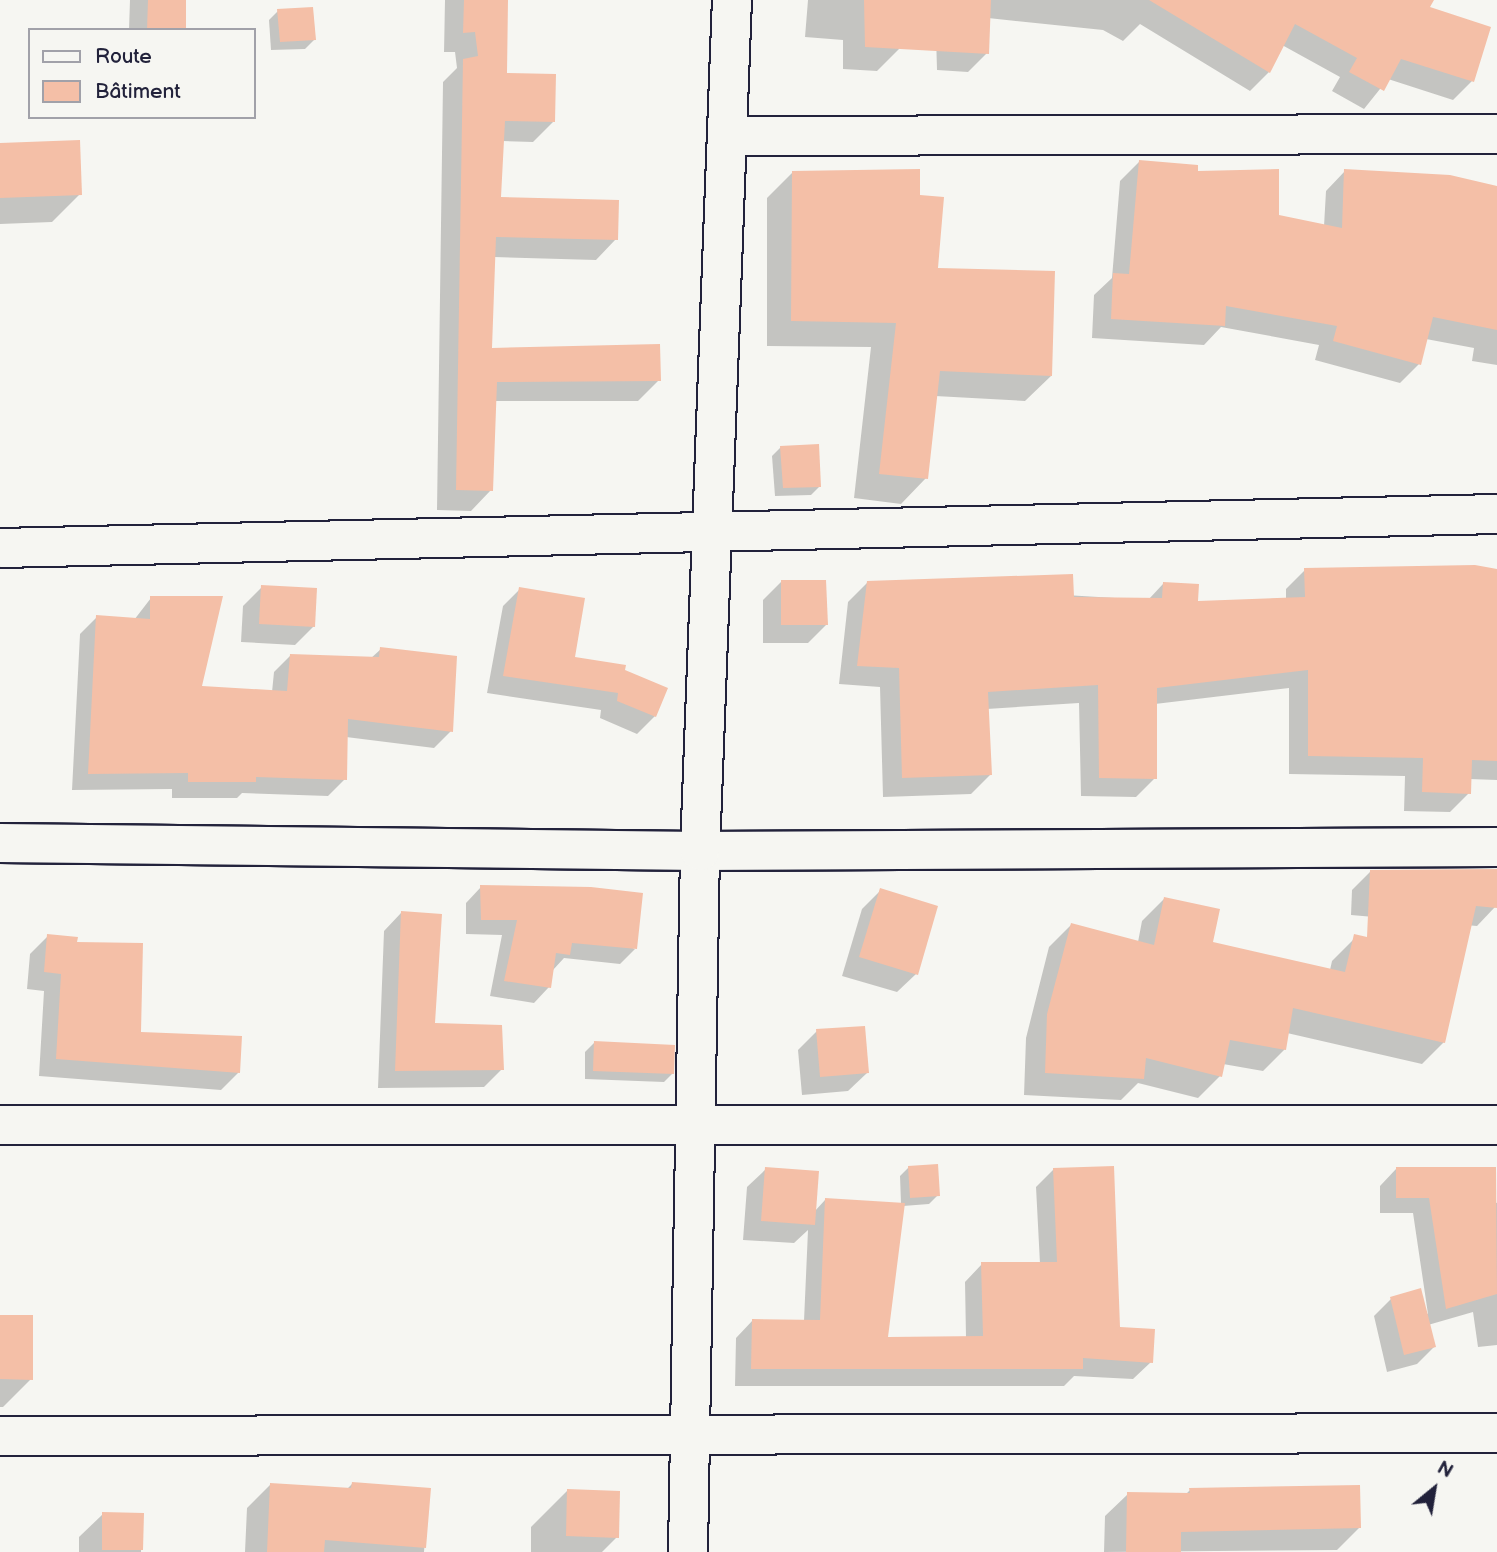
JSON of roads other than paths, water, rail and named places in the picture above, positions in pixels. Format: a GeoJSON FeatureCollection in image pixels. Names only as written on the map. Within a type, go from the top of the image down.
{"type":"FeatureCollection","features":[{"type":"Feature","properties":{"kind":"street"},"geometry":{"type":"LineString","coordinates":[[688,1552],[700,851],[715,535],[732,0]]}},
{"type":"Feature","properties":{"kind":"street"},"geometry":{"type":"LineString","coordinates":[[729,136],[1497,134]]}},
{"type":"Feature","properties":{"kind":"street"},"geometry":{"type":"LineString","coordinates":[[0,548],[715,535],[1497,514]]}},
{"type":"Feature","properties":{"kind":"street"},"geometry":{"type":"LineString","coordinates":[[0,844],[700,851],[1497,847]]}},
{"type":"Feature","properties":{"kind":"street"},"geometry":{"type":"LineString","coordinates":[[0,1125],[695,1128],[1497,1125]]}},
{"type":"Feature","properties":{"kind":"street"},"geometry":{"type":"LineString","coordinates":[[0,1436],[689,1437],[1497,1433]]}}]}
